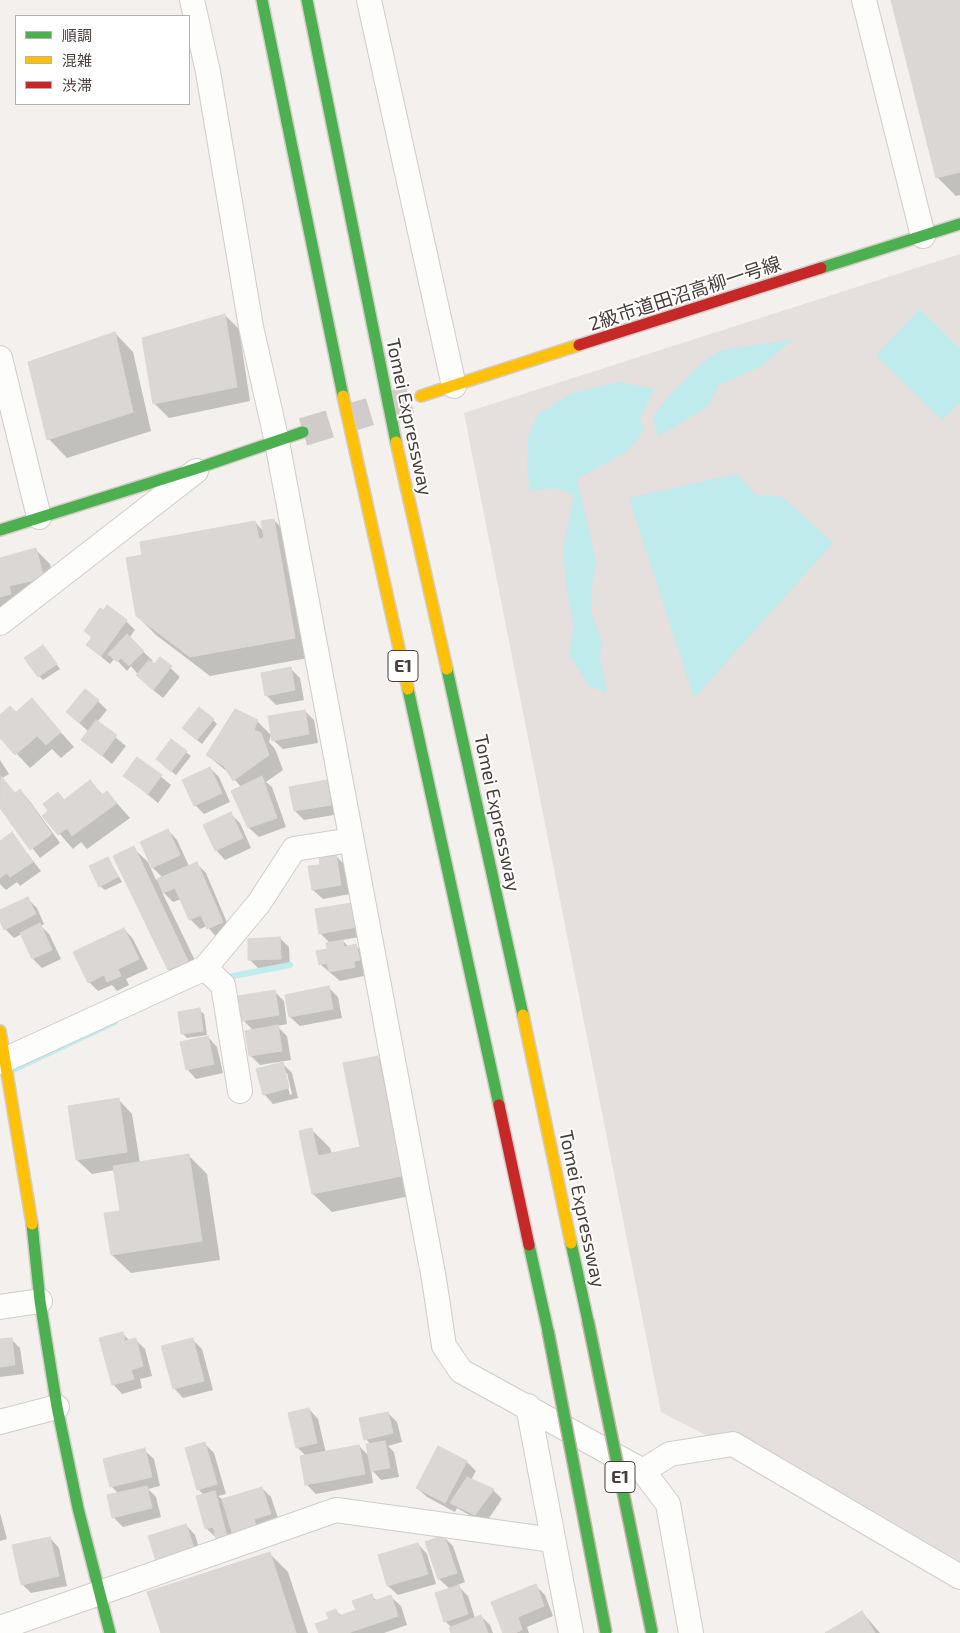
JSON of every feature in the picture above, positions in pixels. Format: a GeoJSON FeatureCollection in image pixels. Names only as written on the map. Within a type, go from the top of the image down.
{"type":"FeatureCollection","features":[{"type":"Feature","properties":{"kind":"main road","name":"E1"},"geometry":{"type":"LineString","coordinates":[[262,0],[344,399],[548,1331],[606,1633]]}},
{"type":"Feature","properties":{"kind":"main road","name":"Tomei Expressway"},"geometry":{"type":"LineString","coordinates":[[308,0],[385,392],[477,801],[588,1321],[652,1633]]}},
{"type":"Feature","properties":{"kind":"main road","name":"2級市道田沼高柳一号線"},"geometry":{"type":"LineString","coordinates":[[420,396],[960,224]]}},
{"type":"Feature","properties":{"kind":"main road"},"geometry":{"type":"LineString","coordinates":[[0,530],[201,467],[303,432]]}},
{"type":"Feature","properties":{"kind":"main road"},"geometry":{"type":"LineString","coordinates":[[0,1031],[3,1061],[30,1204],[40,1302],[57,1407],[78,1508],[110,1633]]}},
{"type":"Feature","properties":{"kind":"street"},"geometry":{"type":"LineString","coordinates":[[192,0],[208,72],[250,327],[277,442],[434,1278],[444,1346],[461,1371],[528,1406],[643,1471],[668,1504],[691,1633]]}},
{"type":"Feature","properties":{"kind":"street"},"geometry":{"type":"LineString","coordinates":[[369,0],[454,386]]}},
{"type":"Feature","properties":{"kind":"street"},"geometry":{"type":"LineString","coordinates":[[864,0],[923,236]]}},
{"type":"Feature","properties":{"kind":"street"},"geometry":{"type":"LineString","coordinates":[[0,358],[39,518]]}},
{"type":"Feature","properties":{"kind":"street"},"geometry":{"type":"LineString","coordinates":[[0,623],[201,467]]}},
{"type":"Feature","properties":{"kind":"street"},"geometry":{"type":"LineString","coordinates":[[3,1061],[205,968],[258,903],[294,849],[351,840]]}},
{"type":"Feature","properties":{"kind":"street"},"geometry":{"type":"LineString","coordinates":[[205,968],[223,985],[240,1091]]}},
{"type":"Feature","properties":{"kind":"street"},"geometry":{"type":"LineString","coordinates":[[0,1307],[40,1302]]}},
{"type":"Feature","properties":{"kind":"street"},"geometry":{"type":"LineString","coordinates":[[528,1406],[571,1633]]}},
{"type":"Feature","properties":{"kind":"street"},"geometry":{"type":"LineString","coordinates":[[0,1422],[57,1407]]}},
{"type":"Feature","properties":{"kind":"street"},"geometry":{"type":"LineString","coordinates":[[643,1471],[670,1454],[733,1444],[960,1577]]}},
{"type":"Feature","properties":{"kind":"street"},"geometry":{"type":"LineString","coordinates":[[0,1628],[336,1510],[552,1540]]}},
{"type":"Feature","properties":{"kind":"shaded area"},"geometry":{"type":"Polygon","coordinates":[[[960,254],[960,1567],[661,1412],[464,413],[960,254]]]}},
{"type":"Feature","properties":{"kind":"water"},"geometry":{"type":"Polygon","coordinates":[[[920,309],[960,349],[960,402],[942,420],[876,355],[920,309]]]}},
{"type":"Feature","properties":{"kind":"water"},"geometry":{"type":"Polygon","coordinates":[[[794,339],[760,367],[719,385],[707,407],[658,437],[653,417],[669,396],[702,363],[722,350],[794,339]]]}},
{"type":"Feature","properties":{"kind":"water"},"geometry":{"type":"Polygon","coordinates":[[[619,382],[654,389],[640,418],[644,430],[628,451],[577,479],[596,561],[591,591],[592,615],[602,642],[600,657],[607,693],[589,686],[569,654],[574,626],[567,591],[563,550],[574,495],[555,488],[530,491],[527,467],[528,438],[538,414],[573,393],[619,382]]]}},
{"type":"Feature","properties":{"kind":"water"},"geometry":{"type":"Polygon","coordinates":[[[737,474],[756,495],[781,496],[833,543],[694,698],[629,498],[737,474]]]}},
{"type":"Feature","properties":{"kind":"building"},"geometry":{"type":"Polygon","coordinates":[[[891,0],[960,0],[960,172],[936,178],[891,0]]]}},
{"type":"Feature","properties":{"kind":"building"},"geometry":{"type":"Polygon","coordinates":[[[225,314],[237,387],[153,404],[142,338],[225,314]]]}},
{"type":"Feature","properties":{"kind":"building"},"geometry":{"type":"Polygon","coordinates":[[[115,332],[133,412],[47,440],[28,362],[115,332]]]}},
{"type":"Feature","properties":{"kind":"building"},"geometry":{"type":"Polygon","coordinates":[[[274,519],[295,638],[190,657],[136,616],[126,558],[142,555],[140,542],[255,521],[259,539],[264,538],[261,521],[274,519]]]}},
{"type":"Feature","properties":{"kind":"building"},"geometry":{"type":"Polygon","coordinates":[[[36,548],[44,578],[9,586],[11,594],[0,597],[0,558],[36,548]]]}},
{"type":"Feature","properties":{"kind":"building"},"geometry":{"type":"Polygon","coordinates":[[[107,605],[127,620],[101,656],[86,645],[92,637],[84,631],[100,608],[104,610],[107,605]]]}},
{"type":"Feature","properties":{"kind":"building"},"geometry":{"type":"Polygon","coordinates":[[[127,634],[144,651],[129,666],[121,658],[117,662],[108,654],[127,634]]]}},
{"type":"Feature","properties":{"kind":"building"},"geometry":{"type":"Polygon","coordinates":[[[43,645],[57,664],[38,677],[24,658],[43,645]]]}},
{"type":"Feature","properties":{"kind":"building"},"geometry":{"type":"Polygon","coordinates":[[[160,657],[172,666],[153,690],[136,675],[149,660],[154,664],[160,657]]]}},
{"type":"Feature","properties":{"kind":"building"},"geometry":{"type":"Polygon","coordinates":[[[291,667],[295,690],[265,696],[261,673],[291,667]]]}},
{"type":"Feature","properties":{"kind":"building"},"geometry":{"type":"Polygon","coordinates":[[[85,689],[99,700],[79,723],[66,712],[85,689]]]}},
{"type":"Feature","properties":{"kind":"building"},"geometry":{"type":"Polygon","coordinates":[[[32,698],[61,732],[46,745],[37,736],[15,755],[0,738],[0,715],[10,706],[16,712],[32,698]]]}},
{"type":"Feature","properties":{"kind":"building"},"geometry":{"type":"Polygon","coordinates":[[[199,707],[214,719],[197,740],[182,728],[199,707]]]}},
{"type":"Feature","properties":{"kind":"building"},"geometry":{"type":"Polygon","coordinates":[[[235,709],[258,720],[254,730],[261,733],[269,755],[233,781],[224,766],[206,755],[235,709]]]}},
{"type":"Feature","properties":{"kind":"building"},"geometry":{"type":"Polygon","coordinates":[[[305,710],[309,734],[272,741],[268,716],[305,710]]]}},
{"type":"Feature","properties":{"kind":"building"},"geometry":{"type":"Polygon","coordinates":[[[96,720],[117,735],[102,756],[81,740],[96,720]]]}},
{"type":"Feature","properties":{"kind":"building"},"geometry":{"type":"Polygon","coordinates":[[[171,739],[187,751],[171,772],[156,759],[171,739]]]}},
{"type":"Feature","properties":{"kind":"building"},"geometry":{"type":"Polygon","coordinates":[[[137,757],[162,775],[148,794],[123,776],[137,757]]]}},
{"type":"Feature","properties":{"kind":"building"},"geometry":{"type":"Polygon","coordinates":[[[210,767],[222,793],[194,806],[182,780],[210,767]]]}},
{"type":"Feature","properties":{"kind":"building"},"geometry":{"type":"Polygon","coordinates":[[[1,776],[15,793],[20,789],[52,834],[30,850],[0,808],[1,776]]]}},
{"type":"Feature","properties":{"kind":"building"},"geometry":{"type":"Polygon","coordinates":[[[262,776],[277,818],[248,828],[231,791],[262,776]]]}},
{"type":"Feature","properties":{"kind":"building"},"geometry":{"type":"Polygon","coordinates":[[[90,780],[102,795],[107,791],[117,803],[72,836],[67,828],[58,835],[42,816],[48,811],[43,804],[58,792],[64,800],[90,780]]]}},
{"type":"Feature","properties":{"kind":"building"},"geometry":{"type":"Polygon","coordinates":[[[327,780],[331,805],[294,811],[289,787],[327,780]]]}},
{"type":"Feature","properties":{"kind":"building"},"geometry":{"type":"Polygon","coordinates":[[[231,812],[243,838],[215,851],[203,825],[231,812]]]}},
{"type":"Feature","properties":{"kind":"building"},"geometry":{"type":"Polygon","coordinates":[[[168,829],[180,855],[152,868],[140,842],[168,829]]]}},
{"type":"Feature","properties":{"kind":"building"},"geometry":{"type":"Polygon","coordinates":[[[12,832],[33,862],[10,877],[7,873],[0,878],[0,841],[12,832]]]}},
{"type":"Feature","properties":{"kind":"building"},"geometry":{"type":"Polygon","coordinates":[[[134,846],[188,961],[168,970],[113,856],[134,846]]]}},
{"type":"Feature","properties":{"kind":"building"},"geometry":{"type":"Polygon","coordinates":[[[336,854],[341,885],[312,890],[308,866],[320,865],[319,858],[336,854]]]}},
{"type":"Feature","properties":{"kind":"building"},"geometry":{"type":"Polygon","coordinates":[[[108,857],[118,877],[99,887],[89,866],[108,857]]]}},
{"type":"Feature","properties":{"kind":"building"},"geometry":{"type":"Polygon","coordinates":[[[197,862],[223,922],[207,929],[201,915],[189,920],[175,888],[163,893],[157,879],[197,862]]]}},
{"type":"Feature","properties":{"kind":"building"},"geometry":{"type":"Polygon","coordinates":[[[28,897],[36,914],[4,930],[0,921],[0,910],[28,897]]]}},
{"type":"Feature","properties":{"kind":"building"},"geometry":{"type":"Polygon","coordinates":[[[352,903],[356,927],[319,934],[315,909],[352,903]]]}},
{"type":"Feature","properties":{"kind":"building"},"geometry":{"type":"Polygon","coordinates":[[[40,923],[52,950],[32,959],[20,933],[40,923]]]}},
{"type":"Feature","properties":{"kind":"building"},"geometry":{"type":"Polygon","coordinates":[[[124,928],[139,959],[118,969],[121,976],[107,982],[104,975],[88,983],[73,952],[124,928]]]}},
{"type":"Feature","properties":{"kind":"building"},"geometry":{"type":"Polygon","coordinates":[[[280,937],[281,959],[248,960],[248,939],[280,937]]]}},
{"type":"Feature","properties":{"kind":"building"},"geometry":{"type":"Polygon","coordinates":[[[343,940],[344,947],[356,944],[360,960],[354,961],[355,967],[329,972],[327,963],[319,965],[316,951],[327,949],[326,943],[343,940]]]}},
{"type":"Feature","properties":{"kind":"building"},"geometry":{"type":"Polygon","coordinates":[[[329,986],[333,1009],[289,1017],[285,995],[329,986]]]}},
{"type":"Feature","properties":{"kind":"building"},"geometry":{"type":"Polygon","coordinates":[[[275,990],[279,1015],[242,1021],[238,996],[275,990]]]}},
{"type":"Feature","properties":{"kind":"building"},"geometry":{"type":"Polygon","coordinates":[[[200,1008],[203,1031],[181,1034],[178,1012],[200,1008]]]}},
{"type":"Feature","properties":{"kind":"building"},"geometry":{"type":"Polygon","coordinates":[[[278,1025],[282,1051],[249,1056],[245,1031],[278,1025]]]}},
{"type":"Feature","properties":{"kind":"building"},"geometry":{"type":"Polygon","coordinates":[[[208,1036],[214,1064],[186,1070],[180,1042],[208,1036]]]}},
{"type":"Feature","properties":{"kind":"building"},"geometry":{"type":"Polygon","coordinates":[[[378,1056],[402,1176],[312,1194],[299,1131],[312,1128],[318,1156],[360,1147],[343,1063],[378,1056]]]}},
{"type":"Feature","properties":{"kind":"building"},"geometry":{"type":"Polygon","coordinates":[[[283,1062],[289,1088],[263,1095],[256,1069],[283,1062]]]}},
{"type":"Feature","properties":{"kind":"building"},"geometry":{"type":"Polygon","coordinates":[[[119,1098],[127,1152],[76,1160],[68,1106],[119,1098]]]}},
{"type":"Feature","properties":{"kind":"building"},"geometry":{"type":"Polygon","coordinates":[[[189,1154],[202,1241],[111,1255],[104,1213],[120,1211],[113,1166],[189,1154]]]}},
{"type":"Feature","properties":{"kind":"building"},"geometry":{"type":"Polygon","coordinates":[[[123,1332],[125,1341],[136,1338],[143,1366],[131,1370],[134,1379],[112,1385],[99,1338],[123,1332]]]}},
{"type":"Feature","properties":{"kind":"building"},"geometry":{"type":"Polygon","coordinates":[[[12,1338],[15,1365],[0,1367],[0,1339],[12,1338]]]}},
{"type":"Feature","properties":{"kind":"building"},"geometry":{"type":"Polygon","coordinates":[[[193,1338],[204,1381],[173,1389],[161,1346],[193,1338]]]}},
{"type":"Feature","properties":{"kind":"building"},"geometry":{"type":"Polygon","coordinates":[[[309,1408],[317,1443],[296,1448],[288,1413],[309,1408]]]}},
{"type":"Feature","properties":{"kind":"building"},"geometry":{"type":"Polygon","coordinates":[[[388,1412],[393,1433],[364,1440],[359,1418],[388,1412]]]}},
{"type":"Feature","properties":{"kind":"building"},"geometry":{"type":"Polygon","coordinates":[[[385,1441],[390,1468],[371,1471],[366,1444],[385,1441]]]}},
{"type":"Feature","properties":{"kind":"building"},"geometry":{"type":"Polygon","coordinates":[[[205,1442],[217,1484],[197,1490],[185,1448],[205,1442]]]}},
{"type":"Feature","properties":{"kind":"building"},"geometry":{"type":"Polygon","coordinates":[[[359,1445],[365,1474],[305,1485],[300,1456],[359,1445]]]}},
{"type":"Feature","properties":{"kind":"building"},"geometry":{"type":"Polygon","coordinates":[[[438,1446],[467,1461],[445,1503],[416,1488],[438,1446]]]}},
{"type":"Feature","properties":{"kind":"building"},"geometry":{"type":"Polygon","coordinates":[[[145,1448],[152,1477],[110,1487],[103,1459],[145,1448]]]}},
{"type":"Feature","properties":{"kind":"building"},"geometry":{"type":"Polygon","coordinates":[[[467,1477],[494,1489],[475,1515],[450,1503],[467,1477]]]}},
{"type":"Feature","properties":{"kind":"building"},"geometry":{"type":"Polygon","coordinates":[[[147,1486],[152,1508],[112,1518],[107,1495],[147,1486]]]}},
{"type":"Feature","properties":{"kind":"building"},"geometry":{"type":"Polygon","coordinates":[[[262,1487],[271,1514],[254,1519],[257,1529],[233,1536],[222,1499],[262,1487]]]}},
{"type":"Feature","properties":{"kind":"building"},"geometry":{"type":"Polygon","coordinates":[[[215,1491],[227,1536],[216,1539],[213,1527],[205,1529],[196,1496],[215,1491]]]}},
{"type":"Feature","properties":{"kind":"building"},"geometry":{"type":"Polygon","coordinates":[[[186,1524],[195,1551],[157,1564],[148,1536],[186,1524]]]}},
{"type":"Feature","properties":{"kind":"building"},"geometry":{"type":"Polygon","coordinates":[[[444,1535],[457,1573],[438,1579],[425,1542],[444,1535]]]}},
{"type":"Feature","properties":{"kind":"building"},"geometry":{"type":"Polygon","coordinates":[[[50,1537],[59,1576],[21,1585],[12,1545],[50,1537]]]}},
{"type":"Feature","properties":{"kind":"building"},"geometry":{"type":"Polygon","coordinates":[[[418,1543],[428,1574],[387,1586],[378,1555],[418,1543]]]}},
{"type":"Feature","properties":{"kind":"building"},"geometry":{"type":"Polygon","coordinates":[[[270,1552],[296,1633],[161,1633],[147,1592],[270,1552]]]}},
{"type":"Feature","properties":{"kind":"building"},"geometry":{"type":"Polygon","coordinates":[[[536,1584],[544,1606],[518,1617],[522,1630],[515,1633],[503,1633],[491,1602],[536,1584]]]}},
{"type":"Feature","properties":{"kind":"building"},"geometry":{"type":"Polygon","coordinates":[[[459,1585],[468,1614],[444,1622],[435,1593],[459,1585]]]}},
{"type":"Feature","properties":{"kind":"building"},"geometry":{"type":"Polygon","coordinates":[[[372,1594],[374,1601],[391,1595],[398,1616],[348,1633],[319,1633],[315,1624],[329,1619],[326,1613],[336,1609],[339,1616],[356,1610],[352,1601],[372,1594]]]}},
{"type":"Feature","properties":{"kind":"building"},"geometry":{"type":"Polygon","coordinates":[[[862,1611],[875,1633],[825,1633],[862,1611]]]}},
{"type":"Feature","properties":{"kind":"building"},"geometry":{"type":"Polygon","coordinates":[[[481,1615],[488,1633],[451,1633],[449,1628],[481,1615]]]}},
{"type":"Feature","properties":{"kind":"waterway"},"geometry":{"type":"LineString","coordinates":[[223,978],[290,965]]}},
{"type":"Feature","properties":{"kind":"waterway"},"geometry":{"type":"LineString","coordinates":[[13,1070],[115,1022]]}},
{"type":"Feature","properties":{"kind":"tunnel"},"geometry":{"type":"LineString","coordinates":[[303,432],[421,396]]}},
{"type":"Feature","properties":{"kind":"traffic: fast"},"geometry":{"type":"LineString","coordinates":[[262,0],[343,396]]}},
{"type":"Feature","properties":{"kind":"traffic: fast"},"geometry":{"type":"LineString","coordinates":[[307,0],[396,442]]}},
{"type":"Feature","properties":{"kind":"traffic: fast"},"geometry":{"type":"LineString","coordinates":[[821,268],[960,224]]}},
{"type":"Feature","properties":{"kind":"traffic: fast"},"geometry":{"type":"LineString","coordinates":[[0,530],[201,467],[303,432]]}},
{"type":"Feature","properties":{"kind":"traffic: fast"},"geometry":{"type":"LineString","coordinates":[[447,669],[523,1015]]}},
{"type":"Feature","properties":{"kind":"traffic: fast"},"geometry":{"type":"LineString","coordinates":[[408,689],[499,1105]]}},
{"type":"Feature","properties":{"kind":"traffic: fast"},"geometry":{"type":"LineString","coordinates":[[32,1224],[40,1301],[57,1407],[78,1508],[110,1633]]}},
{"type":"Feature","properties":{"kind":"traffic: fast"},"geometry":{"type":"LineString","coordinates":[[571,1243],[588,1321]]}},
{"type":"Feature","properties":{"kind":"traffic: fast"},"geometry":{"type":"LineString","coordinates":[[529,1245],[548,1331]]}},
{"type":"Feature","properties":{"kind":"traffic: fast"},"geometry":{"type":"LineString","coordinates":[[588,1321],[652,1633]]}},
{"type":"Feature","properties":{"kind":"traffic: fast"},"geometry":{"type":"LineString","coordinates":[[548,1331],[606,1633]]}},
{"type":"Feature","properties":{"kind":"traffic: slow"},"geometry":{"type":"LineString","coordinates":[[421,396],[579,345]]}},
{"type":"Feature","properties":{"kind":"traffic: slow"},"geometry":{"type":"LineString","coordinates":[[343,396],[408,689]]}},
{"type":"Feature","properties":{"kind":"traffic: slow"},"geometry":{"type":"LineString","coordinates":[[396,442],[447,669]]}},
{"type":"Feature","properties":{"kind":"traffic: slow"},"geometry":{"type":"LineString","coordinates":[[523,1015],[571,1243]]}},
{"type":"Feature","properties":{"kind":"traffic: slow"},"geometry":{"type":"LineString","coordinates":[[0,1031],[32,1224]]}},
{"type":"Feature","properties":{"kind":"traffic: jam"},"geometry":{"type":"LineString","coordinates":[[579,345],[821,268]]}},
{"type":"Feature","properties":{"kind":"traffic: jam"},"geometry":{"type":"LineString","coordinates":[[499,1105],[529,1245]]}}]}
